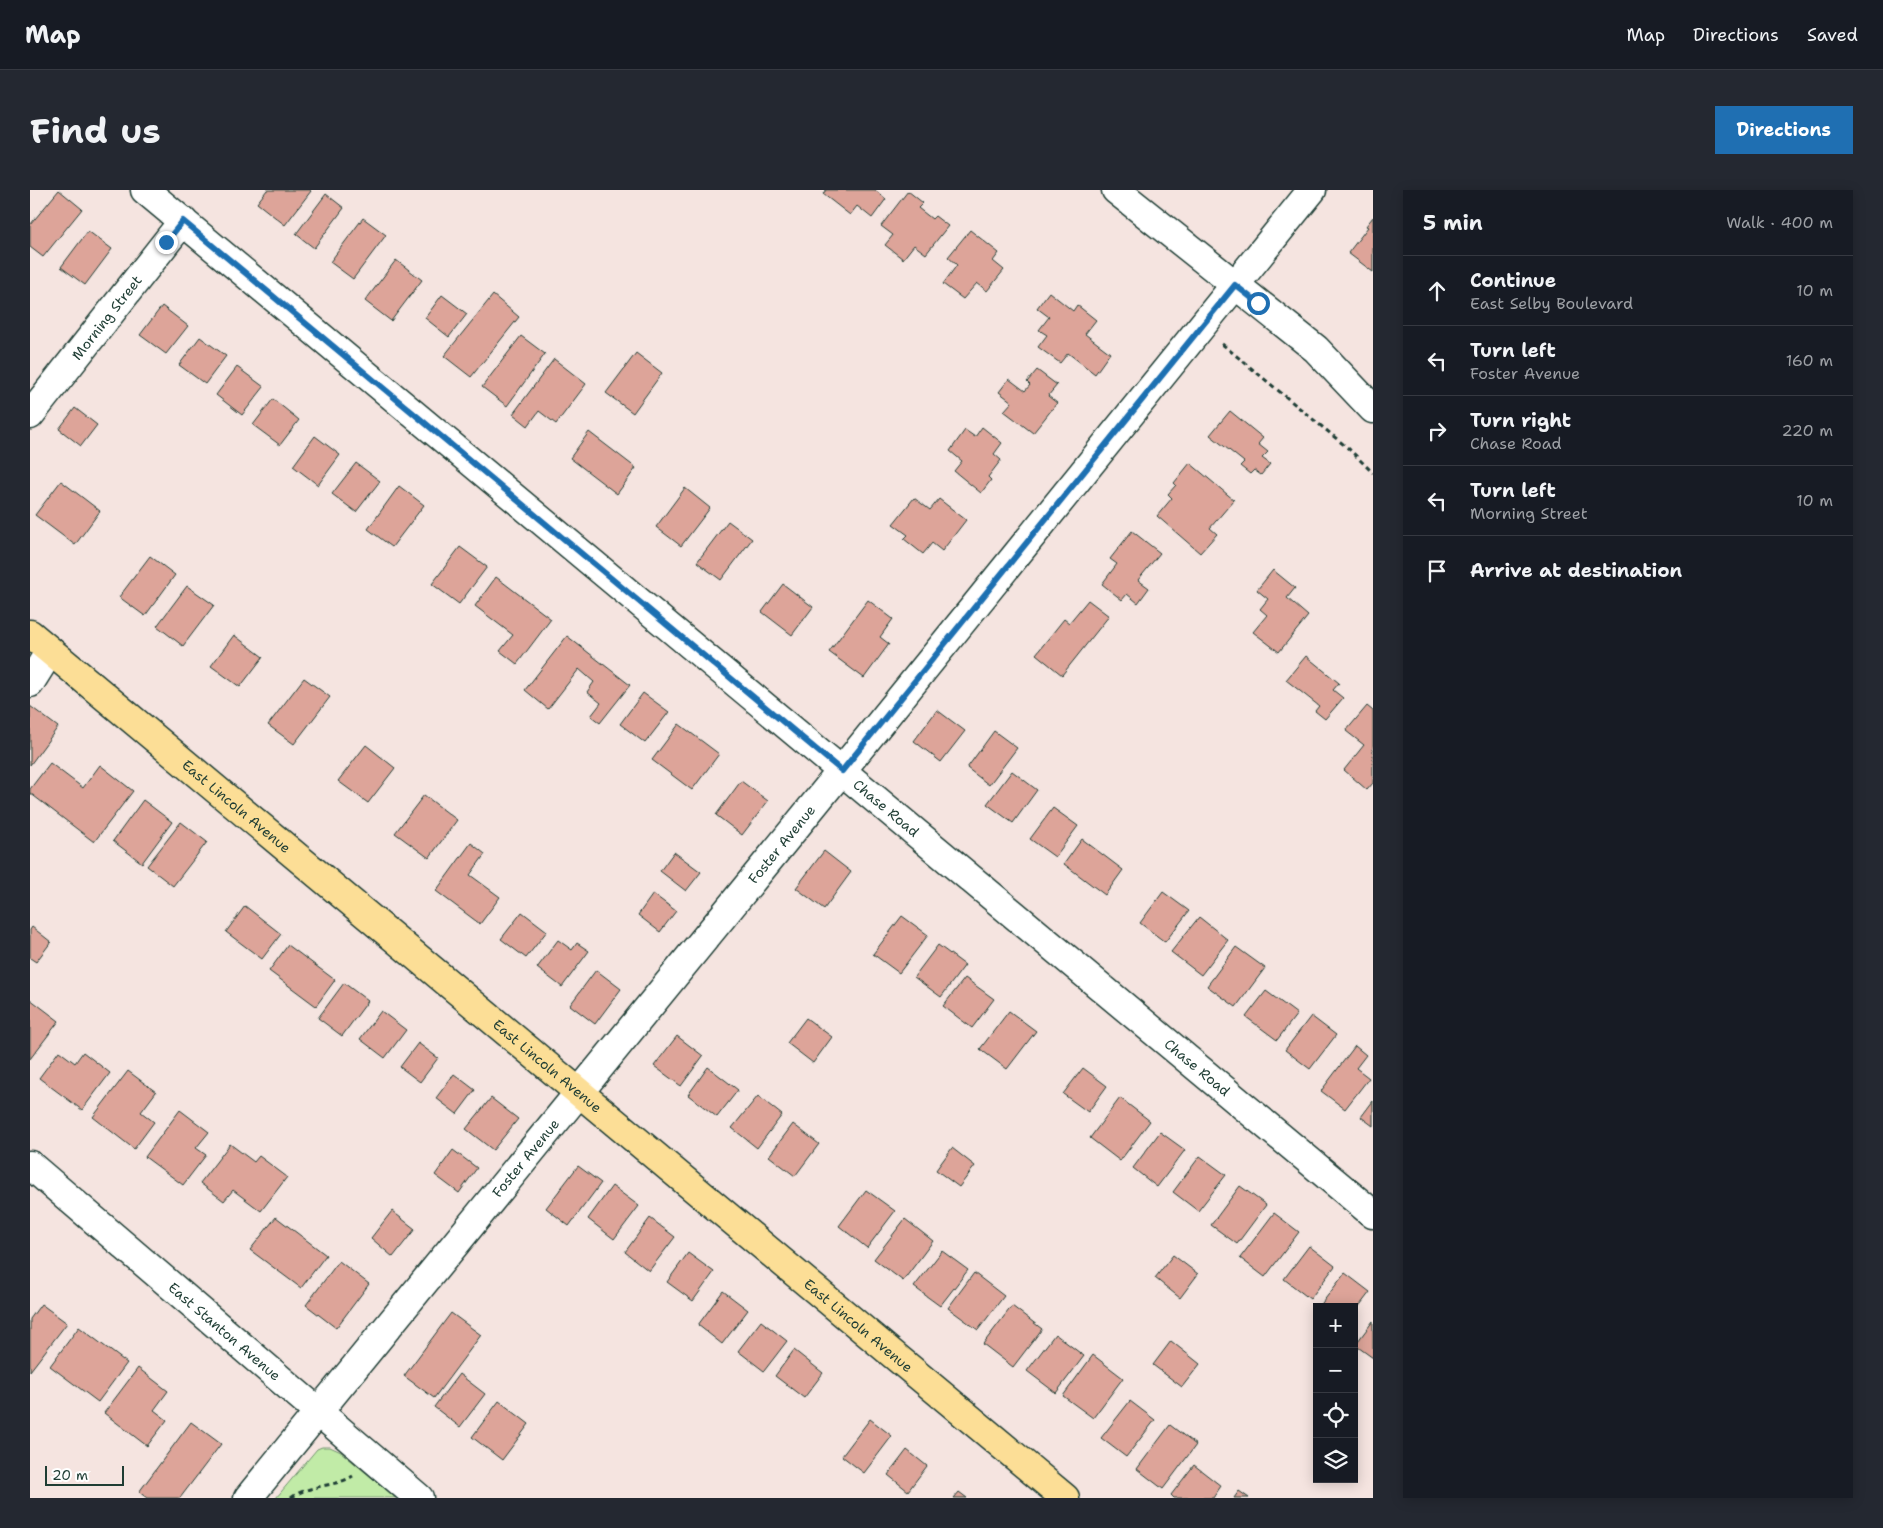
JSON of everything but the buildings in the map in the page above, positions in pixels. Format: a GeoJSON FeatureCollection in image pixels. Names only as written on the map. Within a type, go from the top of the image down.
{"type":"FeatureCollection","features":[{"type":"Feature","properties":{"kind":"main road","name":"East Lincoln Avenue"},"geometry":{"type":"LineString","coordinates":[[40,643],[1065,1498]]}},
{"type":"Feature","properties":{"kind":"street","name":"Chase Road"},"geometry":{"type":"LineString","coordinates":[[145,190],[1373,1214]]}},
{"type":"Feature","properties":{"kind":"street"},"geometry":{"type":"LineString","coordinates":[[1116,190],[1316,349],[1373,409]]}},
{"type":"Feature","properties":{"kind":"street","name":"Foster Avenue"},"geometry":{"type":"LineString","coordinates":[[248,1498],[842,771],[1312,190]]}},
{"type":"Feature","properties":{"kind":"street","name":"Morning Street"},"geometry":{"type":"LineString","coordinates":[[30,415],[183,221]]}},
{"type":"Feature","properties":{"kind":"street"},"geometry":{"type":"LineString","coordinates":[[30,683],[40,643]]}},
{"type":"Feature","properties":{"kind":"street","name":"East Stanton Avenue"},"geometry":{"type":"LineString","coordinates":[[30,1165],[419,1498]]}},
{"type":"Feature","properties":{"kind":"path"},"geometry":{"type":"LineString","coordinates":[[1216,338],[1349,449],[1373,473]]}},
{"type":"Feature","properties":{"kind":"path"},"geometry":{"type":"LineString","coordinates":[[291,1498],[298,1492],[332,1486],[349,1479]]}},
{"type":"Feature","properties":{"kind":"green space"},"geometry":{"type":"Polygon","coordinates":[[[330,1447],[341,1452],[396,1498],[276,1498],[317,1449],[330,1447]]]}},
{"type":"Feature","properties":{"kind":"route"},"geometry":{"type":"LineString","coordinates":[[166,242],[183,221],[842,771],[1235,285],[1258,303]]}}]}
